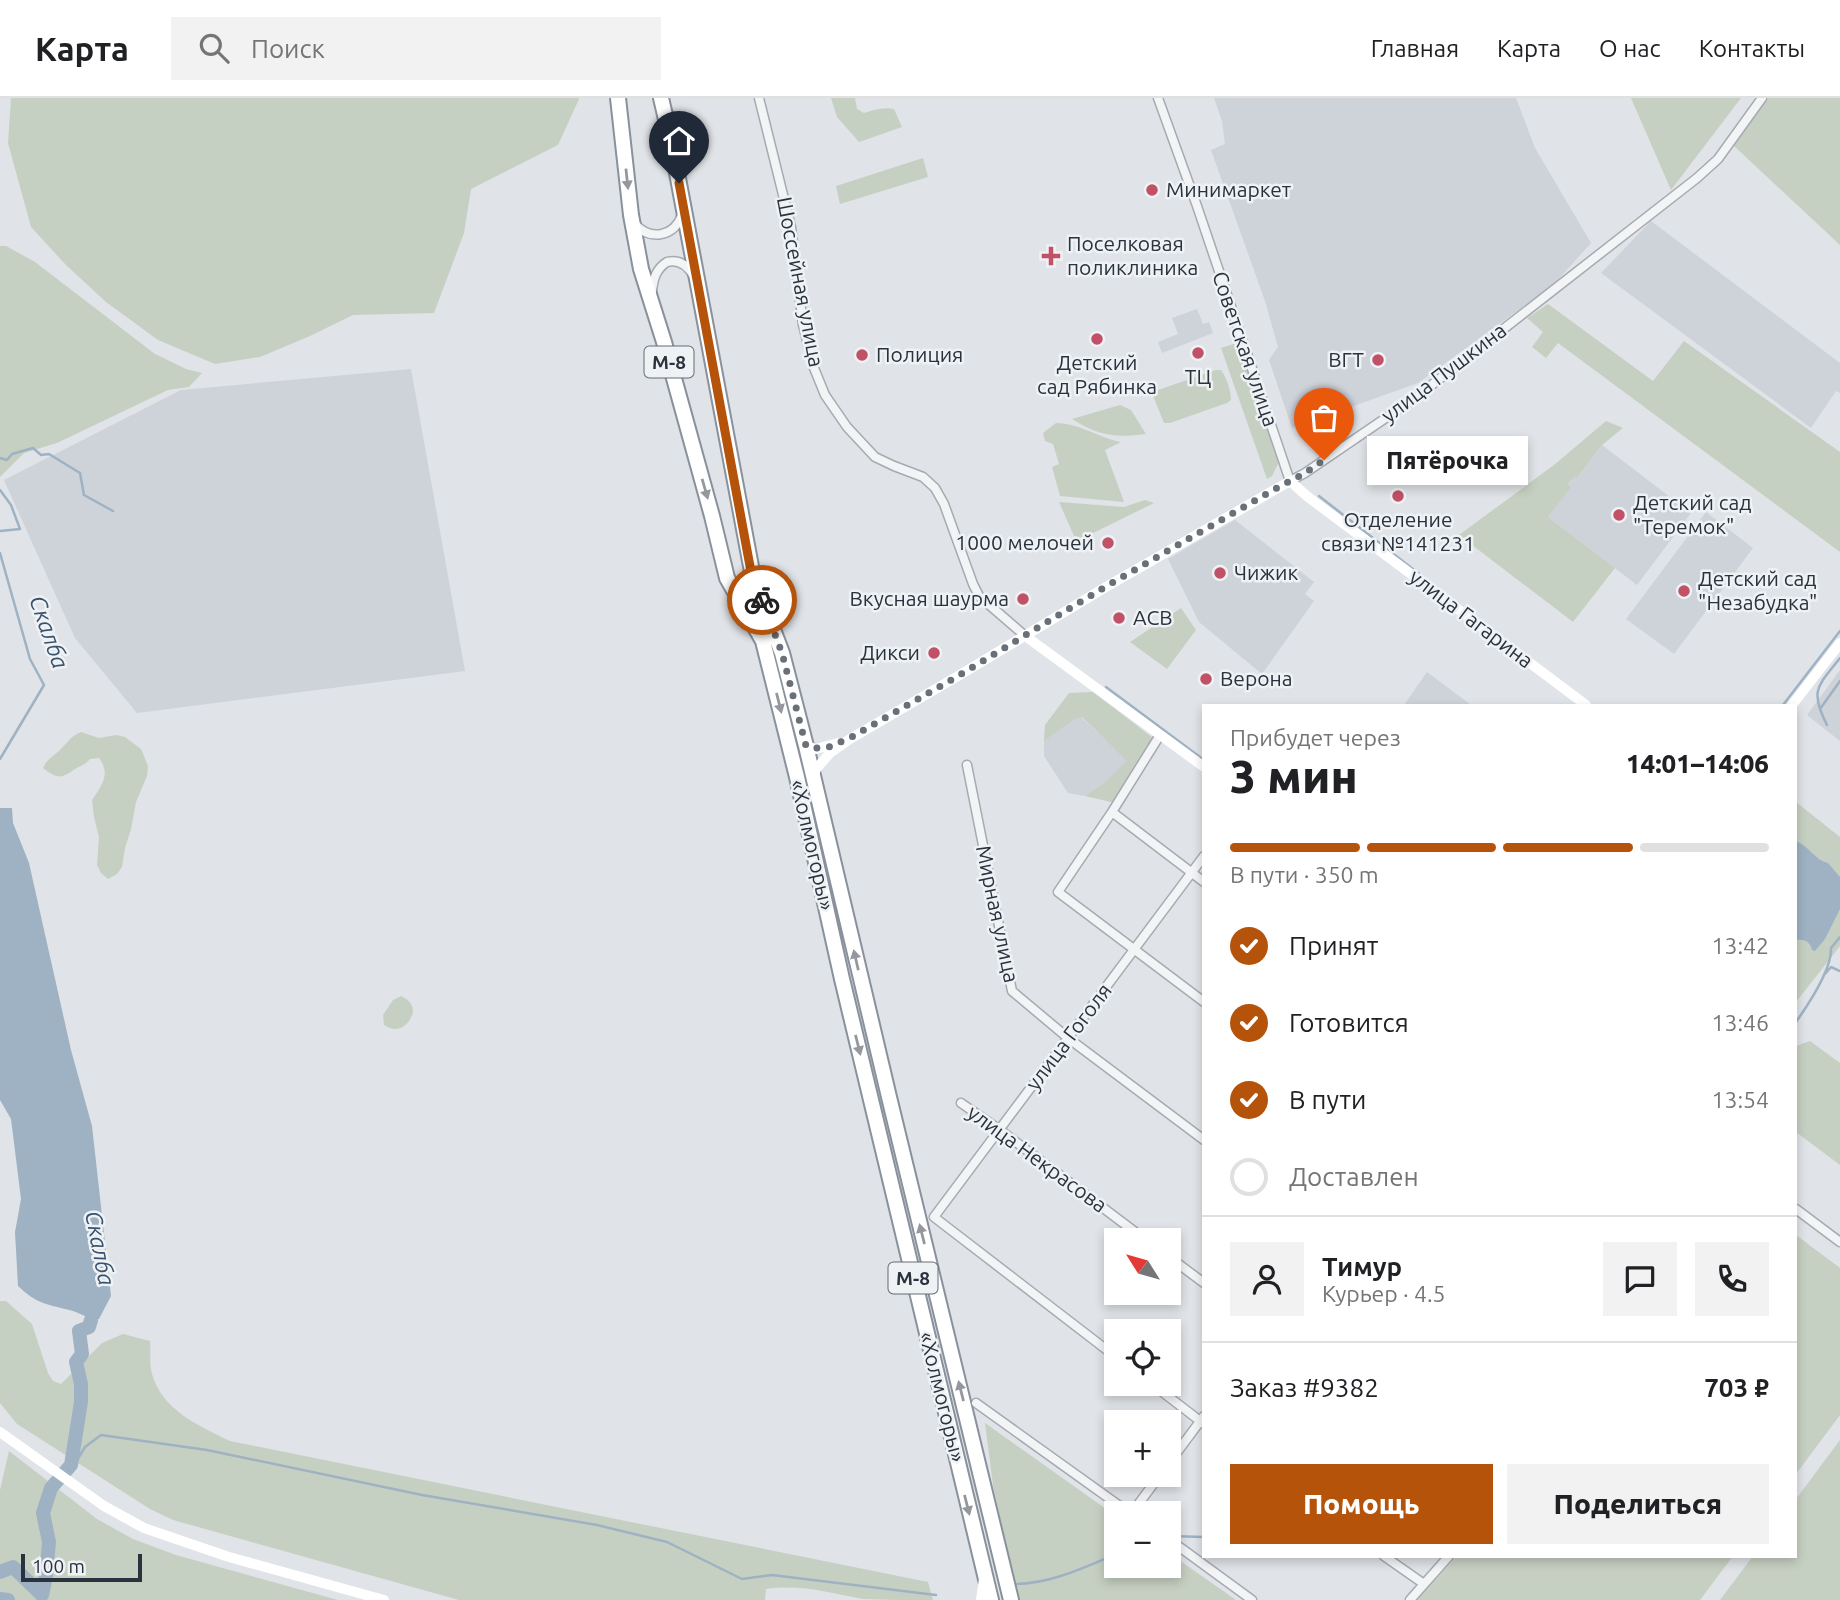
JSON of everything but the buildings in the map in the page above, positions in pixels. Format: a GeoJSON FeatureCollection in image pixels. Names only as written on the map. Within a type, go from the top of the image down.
{"type":"FeatureCollection","features":[{"type":"Feature","properties":{"kind":"highway","name":"«Холмогоры»"},"geometry":{"type":"LineString","coordinates":[[618,98],[631,215],[641,269],[712,516],[727,578],[763,641],[990,1600]]}},
{"type":"Feature","properties":{"kind":"highway","name":"«Холмогоры»"},"geometry":{"type":"LineString","coordinates":[[661,98],[752,577],[782,653],[806,746],[1011,1600]]}},
{"type":"Feature","properties":{"kind":"street","name":"Шоссейная улица"},"geometry":{"type":"LineString","coordinates":[[759,98],[791,227],[803,325],[814,368],[825,395],[846,427],[875,457],[923,477],[935,488],[944,504],[979,596],[1024,635]]}},
{"type":"Feature","properties":{"kind":"street","name":"Советская улица"},"geometry":{"type":"LineString","coordinates":[[1158,98],[1290,481]]}},
{"type":"Feature","properties":{"kind":"street","name":"улица Пушкина"},"geometry":{"type":"LineString","coordinates":[[850,738],[1305,473],[1415,398],[1697,178],[1718,159],[1762,98]]}},
{"type":"Feature","properties":{"kind":"street"},"geometry":{"type":"LineString","coordinates":[[631,215],[636,225],[645,233],[662,235],[673,230],[680,221],[683,204]]}},
{"type":"Feature","properties":{"kind":"street"},"geometry":{"type":"LineString","coordinates":[[651,301],[654,277],[667,262],[679,261],[685,265],[692,272],[699,288]]}},
{"type":"Feature","properties":{"kind":"street","name":"улица Гагарина"},"geometry":{"type":"LineString","coordinates":[[1290,481],[1585,704]]}},
{"type":"Feature","properties":{"kind":"street"},"geometry":{"type":"LineString","coordinates":[[1024,635],[1202,766]]}},
{"type":"Feature","properties":{"kind":"street"},"geometry":{"type":"LineString","coordinates":[[1793,704],[1840,643]]}},
{"type":"Feature","properties":{"kind":"street"},"geometry":{"type":"LineString","coordinates":[[1160,735],[1058,892],[1202,1001]]}},
{"type":"Feature","properties":{"kind":"street"},"geometry":{"type":"LineString","coordinates":[[806,746],[829,747],[850,738]]}},
{"type":"Feature","properties":{"kind":"street"},"geometry":{"type":"LineString","coordinates":[[813,777],[816,769],[830,753],[850,738]]}},
{"type":"Feature","properties":{"kind":"street","name":"Мирная улица"},"geometry":{"type":"LineString","coordinates":[[967,765],[1012,991],[1068,1038],[1202,1138]]}},
{"type":"Feature","properties":{"kind":"street"},"geometry":{"type":"LineString","coordinates":[[1112,812],[1202,880]]}},
{"type":"Feature","properties":{"kind":"street","name":"улица Гоголя"},"geometry":{"type":"LineString","coordinates":[[1104,1348],[934,1217],[1202,859]]}},
{"type":"Feature","properties":{"kind":"street","name":"улица Некрасова"},"geometry":{"type":"LineString","coordinates":[[961,1103],[1130,1228]]}},
{"type":"Feature","properties":{"kind":"street"},"geometry":{"type":"LineString","coordinates":[[1797,1210],[1840,1242]]}},
{"type":"Feature","properties":{"kind":"street"},"geometry":{"type":"LineString","coordinates":[[1181,1266],[1202,1282]]}},
{"type":"Feature","properties":{"kind":"street"},"geometry":{"type":"LineString","coordinates":[[1169,1396],[1202,1419]]}},
{"type":"Feature","properties":{"kind":"street"},"geometry":{"type":"LineString","coordinates":[[976,1403],[1114,1501]]}},
{"type":"Feature","properties":{"kind":"street"},"geometry":{"type":"LineString","coordinates":[[1181,1448],[1202,1421]]}},
{"type":"Feature","properties":{"kind":"street"},"geometry":{"type":"LineString","coordinates":[[0,1432],[104,1506],[144,1528],[229,1557],[383,1600]]}},
{"type":"Feature","properties":{"kind":"street"},"geometry":{"type":"LineString","coordinates":[[1181,1548],[1252,1600]]}},
{"type":"Feature","properties":{"kind":"street"},"geometry":{"type":"LineString","coordinates":[[1387,1558],[1424,1584]]}},
{"type":"Feature","properties":{"kind":"street"},"geometry":{"type":"LineString","coordinates":[[1410,1600],[1448,1558]]}},
{"type":"Feature","properties":{"kind":"street"},"geometry":{"type":"LineString","coordinates":[[981,1600],[985,1577]]}},
{"type":"Feature","properties":{"kind":"shaded area"},"geometry":{"type":"Polygon","coordinates":[[[1214,98],[1516,98],[1535,148],[1591,243],[1554,284],[1418,383],[1292,428],[1269,360],[1278,347],[1265,301],[1211,150],[1225,144],[1222,121],[1214,98]]]}},
{"type":"Feature","properties":{"kind":"shaded area"},"geometry":{"type":"Polygon","coordinates":[[[1651,221],[1840,363],[1840,393],[1836,391],[1811,428],[1601,273],[1651,221]]]}},
{"type":"Feature","properties":{"kind":"shaded area"},"geometry":{"type":"Polygon","coordinates":[[[1197,309],[1203,324],[1209,322],[1213,333],[1162,353],[1158,342],[1178,334],[1172,318],[1197,309]]]}},
{"type":"Feature","properties":{"kind":"shaded area"},"geometry":{"type":"Polygon","coordinates":[[[411,369],[465,671],[137,713],[75,638],[4,480],[181,390],[411,369]]]}},
{"type":"Feature","properties":{"kind":"shaded area","name":"Детский сад \"Теремок\""},"geometry":{"type":"Polygon","coordinates":[[[1602,445],[1691,513],[1637,585],[1548,517],[1570,487],[1568,485],[1575,475],[1578,477],[1602,445]]]}},
{"type":"Feature","properties":{"kind":"shaded area","name":"Детский сад \"Незабудка\""},"geometry":{"type":"Polygon","coordinates":[[[1706,512],[1753,548],[1674,654],[1626,619],[1706,512]]]}},
{"type":"Feature","properties":{"kind":"shaded area"},"geometry":{"type":"Polygon","coordinates":[[[1235,520],[1314,582],[1305,594],[1314,601],[1262,674],[1199,622],[1168,559],[1235,520]]]}},
{"type":"Feature","properties":{"kind":"shaded area"},"geometry":{"type":"Polygon","coordinates":[[[1840,670],[1840,741],[1807,715],[1840,670]]]}},
{"type":"Feature","properties":{"kind":"shaded area"},"geometry":{"type":"Polygon","coordinates":[[[1427,672],[1470,704],[1405,704],[1427,672]]]}},
{"type":"Feature","properties":{"kind":"shaded area"},"geometry":{"type":"Polygon","coordinates":[[[1081,717],[1128,761],[1085,796],[1068,793],[1044,756],[1044,741],[1081,717]]]}},
{"type":"Feature","properties":{"kind":"green space"},"geometry":{"type":"Polygon","coordinates":[[[11,98],[579,99],[558,145],[471,189],[464,233],[434,313],[353,315],[260,357],[215,364],[158,340],[106,302],[66,265],[31,227],[8,143],[11,98]]]}},
{"type":"Feature","properties":{"kind":"green space"},"geometry":{"type":"Polygon","coordinates":[[[831,98],[855,98],[857,109],[864,113],[894,109],[902,127],[859,142],[837,117],[831,98]]]}},
{"type":"Feature","properties":{"kind":"green space"},"geometry":{"type":"Polygon","coordinates":[[[1631,98],[1741,98],[1671,190],[1631,98]]]}},
{"type":"Feature","properties":{"kind":"green space"},"geometry":{"type":"Polygon","coordinates":[[[1768,98],[1840,98],[1840,245],[1734,146],[1768,98]]]}},
{"type":"Feature","properties":{"kind":"green space"},"geometry":{"type":"Polygon","coordinates":[[[923,158],[928,177],[840,204],[836,186],[923,158]]]}},
{"type":"Feature","properties":{"kind":"green space"},"geometry":{"type":"Polygon","coordinates":[[[0,246],[6,246],[35,262],[155,354],[186,369],[202,373],[189,387],[168,390],[57,443],[24,453],[0,477],[0,246]]]}},
{"type":"Feature","properties":{"kind":"green space"},"geometry":{"type":"Polygon","coordinates":[[[1548,304],[1653,381],[1684,341],[1840,452],[1840,552],[1558,343],[1546,358],[1532,347],[1543,332],[1527,318],[1548,304]]]}},
{"type":"Feature","properties":{"kind":"green space"},"geometry":{"type":"Polygon","coordinates":[[[1240,342],[1279,462],[1272,476],[1267,479],[1221,348],[1240,342]]]}},
{"type":"Feature","properties":{"kind":"green space"},"geometry":{"type":"Polygon","coordinates":[[[1221,370],[1225,377],[1231,400],[1164,423],[1154,393],[1221,370]]]}},
{"type":"Feature","properties":{"kind":"green space"},"geometry":{"type":"Polygon","coordinates":[[[1120,405],[1131,410],[1146,434],[1107,434],[1072,419],[1120,405]]]}},
{"type":"Feature","properties":{"kind":"green space"},"geometry":{"type":"Polygon","coordinates":[[[1606,421],[1623,428],[1602,445],[1577,478],[1575,476],[1568,484],[1571,487],[1548,517],[1615,568],[1573,622],[1459,535],[1554,465],[1606,421]]]}},
{"type":"Feature","properties":{"kind":"green space"},"geometry":{"type":"Polygon","coordinates":[[[1056,423],[1073,425],[1121,442],[1105,450],[1124,502],[1060,496],[1052,467],[1059,464],[1053,444],[1045,441],[1043,433],[1056,423]]]}},
{"type":"Feature","properties":{"kind":"green space"},"geometry":{"type":"Polygon","coordinates":[[[1145,500],[1154,503],[1083,538],[1074,536],[1059,502],[1124,507],[1145,500]]]}},
{"type":"Feature","properties":{"kind":"green space"},"geometry":{"type":"Polygon","coordinates":[[[1181,608],[1196,630],[1167,669],[1130,642],[1181,608]]]}},
{"type":"Feature","properties":{"kind":"green space"},"geometry":{"type":"Polygon","coordinates":[[[1093,692],[1153,738],[1115,803],[1085,796],[1127,761],[1082,717],[1044,741],[1045,725],[1069,693],[1093,692]]]}},
{"type":"Feature","properties":{"kind":"green space"},"geometry":{"type":"Polygon","coordinates":[[[81,732],[99,738],[116,735],[125,737],[141,749],[148,766],[147,776],[136,802],[122,867],[108,879],[97,865],[99,837],[92,800],[104,779],[103,764],[99,758],[90,759],[66,775],[59,776],[43,768],[71,738],[81,732]]]}},
{"type":"Feature","properties":{"kind":"green space"},"geometry":{"type":"Polygon","coordinates":[[[1797,803],[1840,837],[1840,946],[1797,1001],[1797,803]]]}},
{"type":"Feature","properties":{"kind":"green space"},"geometry":{"type":"Polygon","coordinates":[[[401,996],[410,1003],[413,1013],[402,1028],[389,1028],[384,1025],[383,1015],[393,1000],[401,996]]]}},
{"type":"Feature","properties":{"kind":"green space"},"geometry":{"type":"Polygon","coordinates":[[[1810,1041],[1840,1063],[1840,1165],[1797,1133],[1797,1046],[1810,1041]]]}},
{"type":"Feature","properties":{"kind":"green space"},"geometry":{"type":"Polygon","coordinates":[[[1797,1236],[1840,1268],[1840,1415],[1797,1473],[1797,1236]]]}},
{"type":"Feature","properties":{"kind":"green space"},"geometry":{"type":"Polygon","coordinates":[[[0,1301],[6,1301],[32,1324],[48,1373],[53,1381],[61,1384],[102,1343],[123,1334],[150,1341],[152,1374],[164,1398],[183,1415],[230,1441],[928,1582],[933,1600],[863,1599],[815,1590],[779,1588],[766,1589],[765,1600],[459,1600],[173,1520],[150,1509],[17,1424],[0,1403],[0,1301]]]}},
{"type":"Feature","properties":{"kind":"green space"},"geometry":{"type":"Polygon","coordinates":[[[985,1423],[1104,1507],[1104,1578],[1181,1578],[1181,1561],[1236,1600],[1017,1600],[993,1485],[985,1423]]]}},
{"type":"Feature","properties":{"kind":"green space"},"geometry":{"type":"Polygon","coordinates":[[[1840,1440],[1840,1600],[1720,1600],[1752,1558],[1797,1558],[1797,1498],[1840,1440]]]}},
{"type":"Feature","properties":{"kind":"green space"},"geometry":{"type":"Polygon","coordinates":[[[9,1451],[97,1519],[133,1539],[176,1555],[338,1600],[0,1600],[0,1490],[9,1451]]]}},
{"type":"Feature","properties":{"kind":"green space"},"geometry":{"type":"Polygon","coordinates":[[[1455,1558],[1732,1558],[1700,1600],[1417,1600],[1455,1558]]]}},
{"type":"Feature","properties":{"kind":"water"},"geometry":{"type":"Polygon","coordinates":[[[0,808],[12,808],[13,823],[29,863],[71,1050],[92,1126],[111,1296],[99,1319],[43,1303],[18,1286],[15,1232],[21,1199],[11,1119],[0,1100],[0,808]]]}},
{"type":"Feature","properties":{"kind":"water"},"geometry":{"type":"Polygon","coordinates":[[[1797,842],[1828,863],[1840,877],[1840,909],[1825,939],[1815,951],[1810,944],[1797,940],[1797,842]]]}},
{"type":"Feature","properties":{"kind":"waterway"},"geometry":{"type":"LineString","coordinates":[[0,458],[7,460],[12,454],[33,448],[41,455],[49,454],[80,473],[84,495],[113,511]]}},
{"type":"Feature","properties":{"kind":"waterway"},"geometry":{"type":"LineString","coordinates":[[0,490],[11,505],[20,529],[0,531]]}},
{"type":"Feature","properties":{"kind":"waterway"},"geometry":{"type":"LineString","coordinates":[[1319,496],[1427,580]]}},
{"type":"Feature","properties":{"kind":"waterway","name":"Скалба"},"geometry":{"type":"LineString","coordinates":[[0,553],[30,659],[44,685],[0,759]]}},
{"type":"Feature","properties":{"kind":"waterway"},"geometry":{"type":"LineString","coordinates":[[1784,704],[1840,631]]}},
{"type":"Feature","properties":{"kind":"waterway"},"geometry":{"type":"LineString","coordinates":[[1827,725],[1818,704],[1818,689],[1840,658]]}},
{"type":"Feature","properties":{"kind":"waterway"},"geometry":{"type":"LineString","coordinates":[[1820,709],[1840,681]]}},
{"type":"Feature","properties":{"kind":"waterway"},"geometry":{"type":"LineString","coordinates":[[1106,687],[1202,759]]}},
{"type":"Feature","properties":{"kind":"waterway"},"geometry":{"type":"LineString","coordinates":[[1797,1021],[1818,987],[1828,966],[1831,948],[1840,937]]}},
{"type":"Feature","properties":{"kind":"waterway"},"geometry":{"type":"LineString","coordinates":[[1824,975],[1831,967],[1840,971]]}},
{"type":"Feature","properties":{"kind":"waterway","name":"Скалба"},"geometry":{"type":"LineString","coordinates":[[0,1572],[13,1567],[42,1595],[49,1542],[43,1513],[51,1488],[71,1465],[81,1402],[81,1384],[76,1362],[82,1354],[79,1331],[89,1327],[91,1320]]}},
{"type":"Feature","properties":{"kind":"waterway"},"geometry":{"type":"LineString","coordinates":[[71,1465],[76,1462],[85,1447],[101,1435],[207,1450],[422,1495],[597,1525],[667,1542],[742,1579],[772,1575],[936,1595]]}},
{"type":"Feature","properties":{"kind":"waterway"},"geometry":{"type":"LineString","coordinates":[[1181,1536],[1202,1537]]}},
{"type":"Feature","properties":{"kind":"waterway"},"geometry":{"type":"LineString","coordinates":[[1013,1584],[1053,1578],[1104,1559]]}},
{"type":"Feature","properties":{"kind":"waterway","name":"Скалба"},"geometry":{"type":"LineString","coordinates":[[0,1599],[8,1600]]}},
{"type":"Feature","properties":{"kind":"way so far"},"geometry":{"type":"LineString","coordinates":[[762,600],[782,653],[806,746],[829,747],[850,738],[958,676],[1324,460]]}},
{"type":"Feature","properties":{"kind":"place","name":"Минимаркет"},"geometry":{"type":"Point","coordinates":[1152,190]}},
{"type":"Feature","properties":{"kind":"place","name":"Поселковая поликлиника"},"geometry":{"type":"Point","coordinates":[1051,256]}},
{"type":"Feature","properties":{"kind":"place","name":"Детский сад Рябинка"},"geometry":{"type":"Point","coordinates":[1097,339]}},
{"type":"Feature","properties":{"kind":"place","name":"ТЦ"},"geometry":{"type":"Point","coordinates":[1198,353]}},
{"type":"Feature","properties":{"kind":"place","name":"Полиция"},"geometry":{"type":"Point","coordinates":[862,355]}},
{"type":"Feature","properties":{"kind":"place","name":"ВГТ"},"geometry":{"type":"Point","coordinates":[1378,360]}},
{"type":"Feature","properties":{"kind":"place","name":"Пятёрочка"},"geometry":{"type":"Point","coordinates":[1324,460]}},
{"type":"Feature","properties":{"kind":"place","name":"Отделение связи №141231"},"geometry":{"type":"Point","coordinates":[1398,496]}},
{"type":"Feature","properties":{"kind":"place","name":"Детский сад \"Теремок\""},"geometry":{"type":"Point","coordinates":[1619,515]}},
{"type":"Feature","properties":{"kind":"place","name":"1000 мелочей"},"geometry":{"type":"Point","coordinates":[1108,543]}},
{"type":"Feature","properties":{"kind":"place","name":"Чижик"},"geometry":{"type":"Point","coordinates":[1220,573]}},
{"type":"Feature","properties":{"kind":"place","name":"Детский сад \"Незабудка\""},"geometry":{"type":"Point","coordinates":[1684,591]}},
{"type":"Feature","properties":{"kind":"place","name":"Вкусная шаурма"},"geometry":{"type":"Point","coordinates":[1023,599]}},
{"type":"Feature","properties":{"kind":"place","name":"АСВ"},"geometry":{"type":"Point","coordinates":[1119,618]}},
{"type":"Feature","properties":{"kind":"place","name":"Дикси"},"geometry":{"type":"Point","coordinates":[934,653]}},
{"type":"Feature","properties":{"kind":"place","name":"Верона"},"geometry":{"type":"Point","coordinates":[1206,679]}},
{"type":"Feature","properties":{"kind":"route"},"geometry":{"type":"LineString","coordinates":[[679,183],[752,577],[762,600]]}}]}
